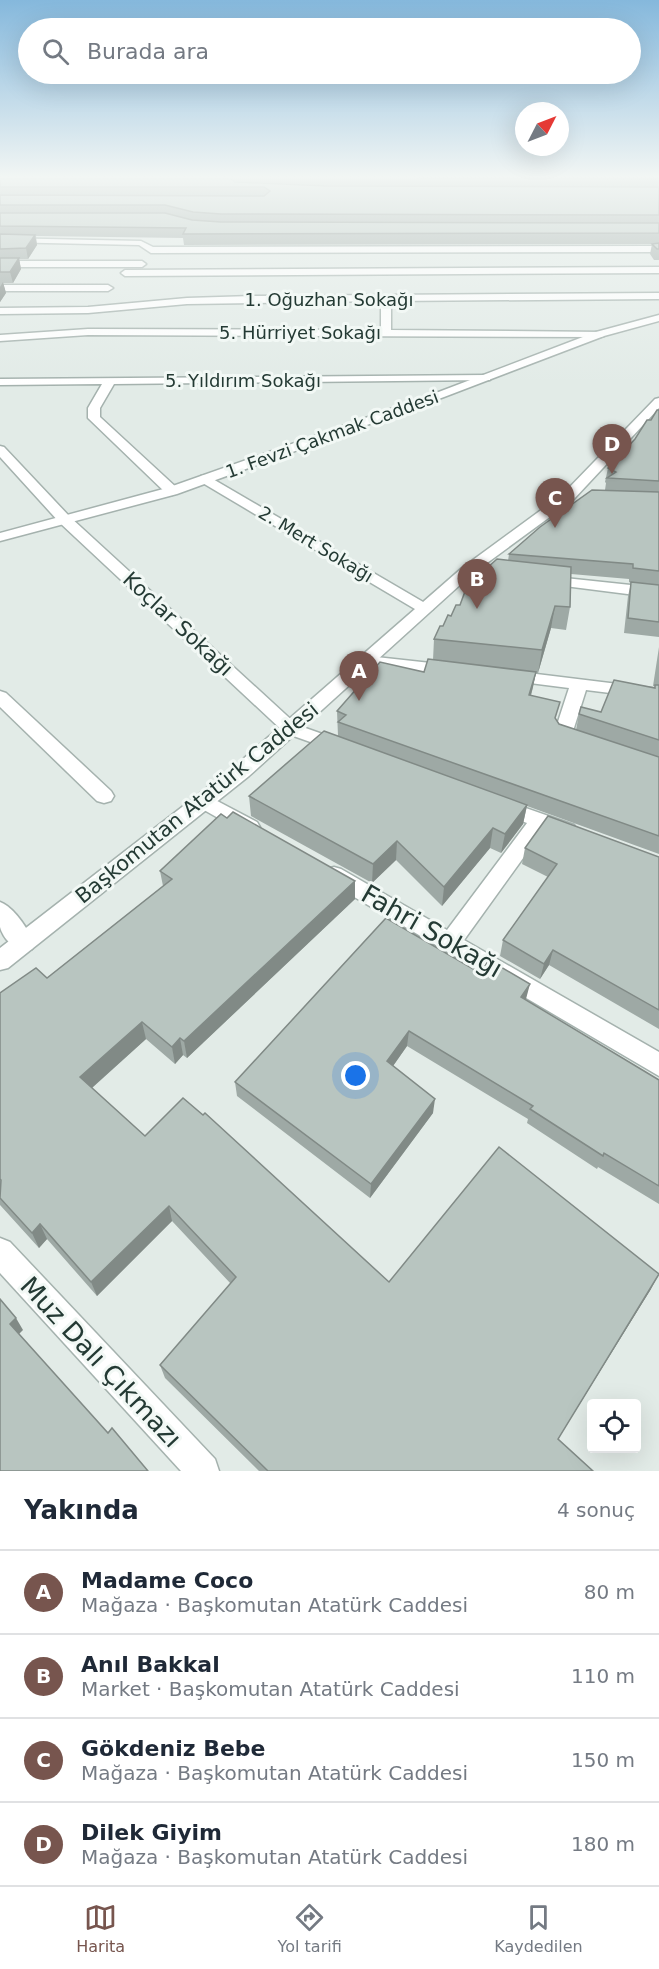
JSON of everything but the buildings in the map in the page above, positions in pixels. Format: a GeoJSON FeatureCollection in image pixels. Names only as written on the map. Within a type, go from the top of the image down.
{"type":"FeatureCollection","features":[{"type":"Feature","properties":{"kind":"street"},"geometry":{"type":"LineString","coordinates":[[147,247],[152,250],[659,249]]}},
{"type":"Feature","properties":{"kind":"street"},"geometry":{"type":"LineString","coordinates":[[88,310],[125,273],[147,264],[152,250]]}},
{"type":"Feature","properties":{"kind":"street"},"geometry":{"type":"LineString","coordinates":[[0,264],[147,264]]}},
{"type":"Feature","properties":{"kind":"street"},"geometry":{"type":"LineString","coordinates":[[125,273],[659,270]]}},
{"type":"Feature","properties":{"kind":"street"},"geometry":{"type":"LineString","coordinates":[[0,288],[108,288]]}},
{"type":"Feature","properties":{"kind":"street","name":"1. Oğuzhan Sokağı"},"geometry":{"type":"LineString","coordinates":[[0,311],[88,310],[252,298],[659,296]]}},
{"type":"Feature","properties":{"kind":"street"},"geometry":{"type":"LineString","coordinates":[[386,332],[387,298]]}},
{"type":"Feature","properties":{"kind":"street","name":"1. Fevzi Çakmak Caddesi"},"geometry":{"type":"LineString","coordinates":[[0,537],[172,491],[486,378],[600,334],[659,318]]}},
{"type":"Feature","properties":{"kind":"street","name":"5. Hürriyet Sokağı"},"geometry":{"type":"LineString","coordinates":[[0,338],[88,332],[600,334]]}},
{"type":"Feature","properties":{"kind":"street","name":"5. Yıldırım Sokağı"},"geometry":{"type":"LineString","coordinates":[[0,382],[486,378]]}},
{"type":"Feature","properties":{"kind":"street"},"geometry":{"type":"LineString","coordinates":[[110,381],[94,408],[94,418],[172,491]]}},
{"type":"Feature","properties":{"kind":"street","name":"Başkomutan Atatürk Caddesi"},"geometry":{"type":"LineString","coordinates":[[0,962],[204,801],[291,729],[467,571],[568,497],[651,418],[659,401]]}},
{"type":"Feature","properties":{"kind":"street","name":"Koçlar Sokağı"},"geometry":{"type":"LineString","coordinates":[[0,450],[65,520],[291,729]]}},
{"type":"Feature","properties":{"kind":"street","name":"2. Mert Sokağı"},"geometry":{"type":"LineString","coordinates":[[206,479],[425,609]]}},
{"type":"Feature","properties":{"kind":"street"},"geometry":{"type":"LineString","coordinates":[[568,497],[591,498]]}},
{"type":"Feature","properties":{"kind":"street"},"geometry":{"type":"LineString","coordinates":[[467,571],[490,574]]}},
{"type":"Feature","properties":{"kind":"street"},"geometry":{"type":"LineString","coordinates":[[535,579],[659,593]]}},
{"type":"Feature","properties":{"kind":"street"},"geometry":{"type":"LineString","coordinates":[[367,661],[461,671]]}},
{"type":"Feature","properties":{"kind":"street"},"geometry":{"type":"LineString","coordinates":[[497,675],[659,694]]}},
{"type":"Feature","properties":{"kind":"street"},"geometry":{"type":"LineString","coordinates":[[579,684],[563,734],[595,745]]}},
{"type":"Feature","properties":{"kind":"street"},"geometry":{"type":"LineString","coordinates":[[0,697],[104,796]]}},
{"type":"Feature","properties":{"kind":"street"},"geometry":{"type":"LineString","coordinates":[[291,729],[356,753]]}},
{"type":"Feature","properties":{"kind":"street"},"geometry":{"type":"LineString","coordinates":[[204,801],[266,836]]}},
{"type":"Feature","properties":{"kind":"street"},"geometry":{"type":"LineString","coordinates":[[486,801],[583,836]]}},
{"type":"Feature","properties":{"kind":"street"},"geometry":{"type":"LineString","coordinates":[[451,941],[540,820]]}},
{"type":"Feature","properties":{"kind":"street","name":"Fahri Sokağı"},"geometry":{"type":"LineString","coordinates":[[317,865],[451,941],[659,1065]]}},
{"type":"Feature","properties":{"kind":"street"},"geometry":{"type":"LineString","coordinates":[[0,911],[24,943]]}},
{"type":"Feature","properties":{"kind":"street","name":"Muz Dalı Çıkmazı"},"geometry":{"type":"LineString","coordinates":[[0,1252],[203,1471]]}},
{"type":"Feature","properties":{"kind":"place","name":"Dilek Giyim"},"geometry":{"type":"Point","coordinates":[612,474]}},
{"type":"Feature","properties":{"kind":"place","name":"Gökdeniz Bebe"},"geometry":{"type":"Point","coordinates":[555,528]}},
{"type":"Feature","properties":{"kind":"place","name":"Anıl Bakkal"},"geometry":{"type":"Point","coordinates":[477,609]}},
{"type":"Feature","properties":{"kind":"place","name":"Madame Coco"},"geometry":{"type":"Point","coordinates":[359,701]}}]}
